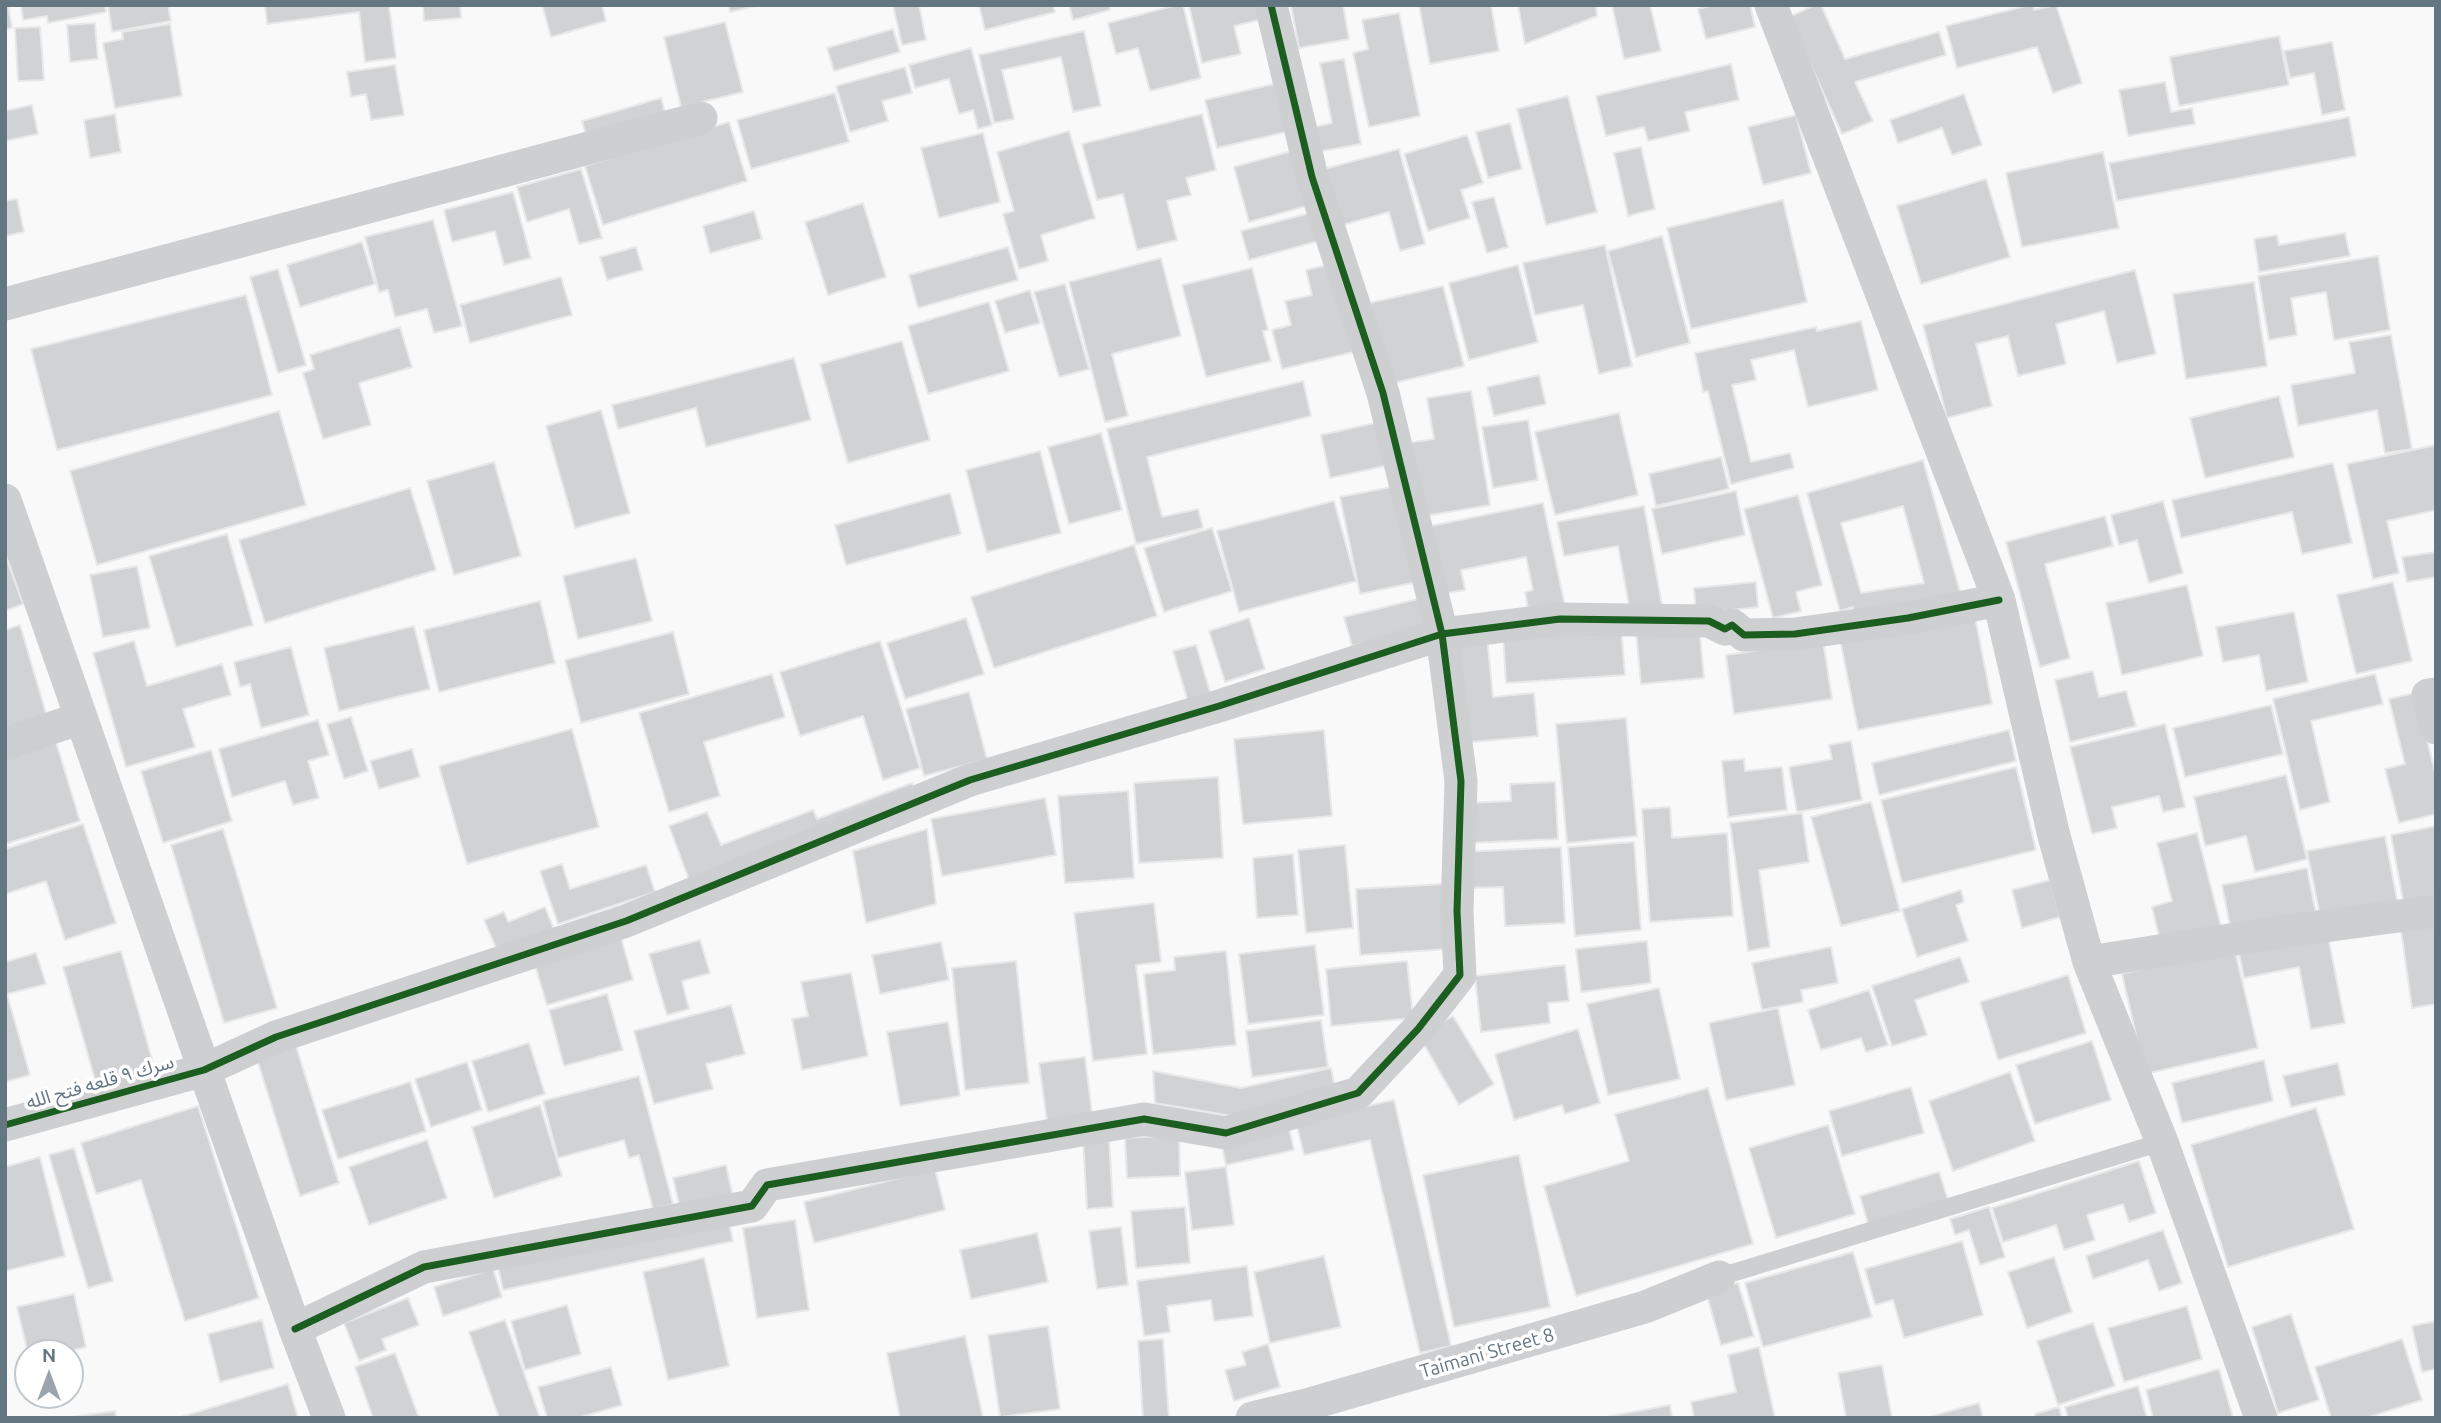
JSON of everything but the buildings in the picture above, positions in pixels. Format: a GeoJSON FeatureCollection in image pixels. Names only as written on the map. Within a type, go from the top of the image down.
{"type":"FeatureCollection","features":[{"type":"Feature","properties":{"kind":"street"},"geometry":{"type":"LineString","coordinates":[[295,1329],[424,1267],[752,1206],[767,1185],[1144,1119],[1226,1133],[1358,1093],[1418,1029],[1460,975],[1457,911],[1461,780],[1442,634],[1383,393],[1312,177],[1271,5]]}},
{"type":"Feature","properties":{"kind":"street"},"geometry":{"type":"LineString","coordinates":[[1771,5],[1999,600],[2054,836],[2089,962],[2162,1142],[2261,1418]]}},
{"type":"Feature","properties":{"kind":"street"},"geometry":{"type":"LineString","coordinates":[[5,304],[701,118]]}},
{"type":"Feature","properties":{"kind":"street"},"geometry":{"type":"LineString","coordinates":[[5,500],[295,1329],[330,1418]]}},
{"type":"Feature","properties":{"kind":"street","name":"سرك ٩ قلعه فتح الله"},"geometry":{"type":"LineString","coordinates":[[5,1125],[204,1070],[276,1037],[626,921],[970,780],[1219,706],[1442,634],[1560,619],[1709,621],[1725,629],[1732,625],[1744,635],[1794,634],[1908,618],[1999,600]]}},
{"type":"Feature","properties":{"kind":"street"},"geometry":{"type":"LineString","coordinates":[[2436,694],[2428,695],[2436,728]]}},
{"type":"Feature","properties":{"kind":"street"},"geometry":{"type":"LineString","coordinates":[[5,744],[81,719]]}},
{"type":"Feature","properties":{"kind":"street"},"geometry":{"type":"LineString","coordinates":[[2089,962],[2436,911]]}},
{"type":"Feature","properties":{"kind":"street","name":"Taimani Street 8"},"geometry":{"type":"LineString","coordinates":[[1252,1418],[1646,1307],[1719,1278]]}},
{"type":"Feature","properties":{"kind":"lane"},"geometry":{"type":"LineString","coordinates":[[1719,1278],[2162,1142]]}},
{"type":"Feature","properties":{"kind":"cycle path"},"geometry":{"type":"LineString","coordinates":[[295,1329],[424,1267],[752,1206],[767,1185],[1144,1119],[1226,1133],[1358,1093],[1418,1029],[1460,975],[1457,911],[1461,781],[1442,634],[1383,393],[1312,177],[1271,5]]}},
{"type":"Feature","properties":{"kind":"cycle path"},"geometry":{"type":"LineString","coordinates":[[5,1125],[204,1070],[276,1037],[626,921],[970,780],[1219,706],[1442,634],[1560,619],[1709,621],[1725,629],[1732,625],[1744,635],[1795,634],[1908,618],[1999,600]]}}]}
